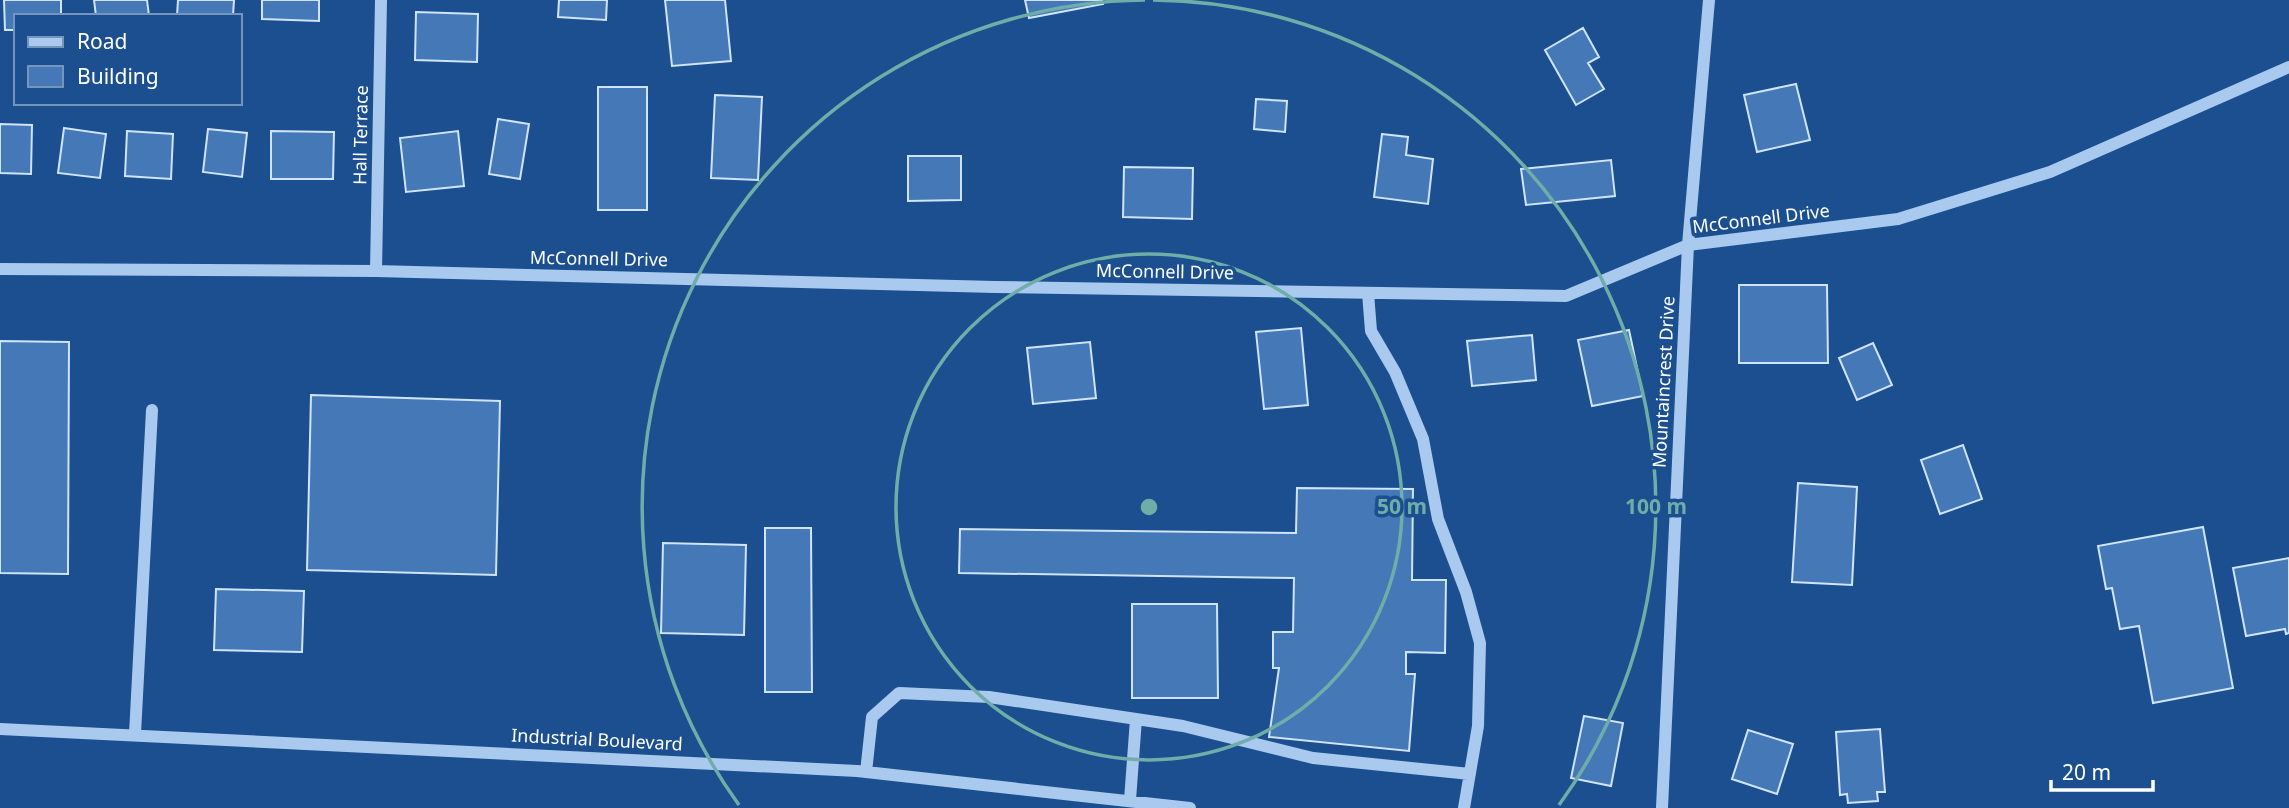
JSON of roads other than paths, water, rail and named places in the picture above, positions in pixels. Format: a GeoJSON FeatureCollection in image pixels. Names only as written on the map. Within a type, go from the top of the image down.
{"type":"FeatureCollection","features":[{"type":"Feature","properties":{"kind":"street","name":"Hall Terrace"},"geometry":{"type":"LineString","coordinates":[[376,271],[381,0]]}},
{"type":"Feature","properties":{"kind":"street","name":"Mountaincrest Drive"},"geometry":{"type":"LineString","coordinates":[[1662,808],[1688,245],[1709,0]]}},
{"type":"Feature","properties":{"kind":"street","name":"McConnell Drive"},"geometry":{"type":"LineString","coordinates":[[0,269],[376,271],[995,287],[1566,296],[1688,245],[1898,219],[2050,173],[2289,67]]}},
{"type":"Feature","properties":{"kind":"street"},"geometry":{"type":"LineString","coordinates":[[1368,293],[1371,331],[1395,372],[1423,439],[1438,519],[1466,592],[1480,643],[1478,726],[1464,808]]}},
{"type":"Feature","properties":{"kind":"street"},"geometry":{"type":"LineString","coordinates":[[135,734],[152,410]]}},
{"type":"Feature","properties":{"kind":"street"},"geometry":{"type":"LineString","coordinates":[[866,772],[872,718],[900,693],[989,697],[1183,726],[1313,758],[1470,774]]}},
{"type":"Feature","properties":{"kind":"street"},"geometry":{"type":"LineString","coordinates":[[1130,800],[1136,719]]}},
{"type":"Feature","properties":{"kind":"street","name":"Industrial Boulevard"},"geometry":{"type":"LineString","coordinates":[[0,729],[866,772],[1190,808]]}}]}
